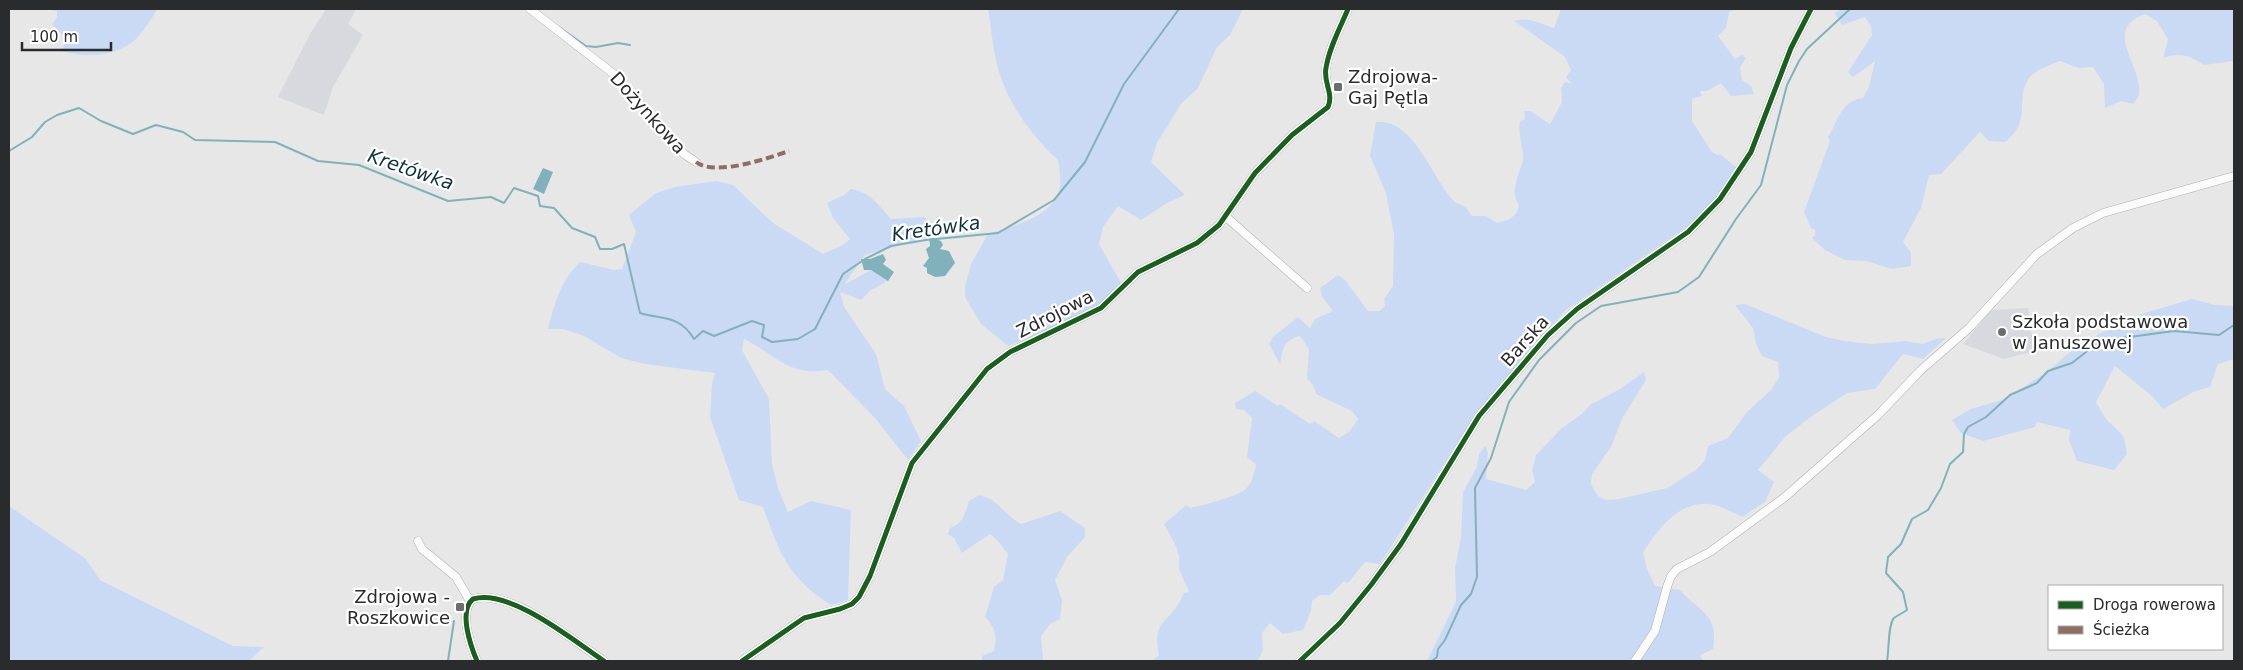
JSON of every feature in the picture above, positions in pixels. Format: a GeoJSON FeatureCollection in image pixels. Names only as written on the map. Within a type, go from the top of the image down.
{"type":"FeatureCollection","features":[{"type":"Feature","properties":{"kind":"street","name":"Dożynkowa"},"geometry":{"type":"LineString","coordinates":[[530,9],[615,74],[684,154],[696,162]]}},
{"type":"Feature","properties":{"kind":"street","name":"Zdrojowa"},"geometry":{"type":"LineString","coordinates":[[742,661],[804,618],[840,609],[852,604],[859,597],[870,576],[912,463],[987,369],[1010,352],[1101,308],[1138,272],[1197,243],[1225,216],[1255,173],[1292,136],[1328,106],[1331,100],[1325,80],[1325,69],[1348,9]]}},
{"type":"Feature","properties":{"kind":"street","name":"Barska"},"geometry":{"type":"LineString","coordinates":[[1300,661],[1340,623],[1371,585],[1401,544],[1479,416],[1548,335],[1577,309],[1688,232],[1720,199],[1751,152],[1791,48],[1812,9]]}},
{"type":"Feature","properties":{"kind":"street"},"geometry":{"type":"LineString","coordinates":[[1637,659],[1655,631],[1667,587],[1671,576],[1677,569],[1710,552],[1785,498],[1878,415],[1921,370],[1969,328],[2037,254],[2073,228],[2103,213],[2234,176]]}},
{"type":"Feature","properties":{"kind":"street"},"geometry":{"type":"LineString","coordinates":[[1225,216],[1307,288]]}},
{"type":"Feature","properties":{"kind":"street"},"geometry":{"type":"LineString","coordinates":[[418,541],[422,549],[456,577],[470,601],[467,628],[477,661]]}},
{"type":"Feature","properties":{"kind":"street"},"geometry":{"type":"LineString","coordinates":[[470,601],[476,598],[489,597],[511,604],[541,619],[604,661]]}},
{"type":"Feature","properties":{"kind":"shaded area"},"geometry":{"type":"Polygon","coordinates":[[[45,9],[158,9],[140,35],[130,44],[111,52],[81,55],[62,51],[66,39],[52,24],[57,17],[57,11],[45,9]]]}},
{"type":"Feature","properties":{"kind":"shaded area"},"geometry":{"type":"Polygon","coordinates":[[[326,9],[356,9],[348,24],[363,35],[333,87],[324,115],[278,97],[310,34],[326,9]]]}},
{"type":"Feature","properties":{"kind":"shaded area"},"geometry":{"type":"Polygon","coordinates":[[[988,9],[1243,9],[1230,35],[1217,47],[1198,88],[1181,104],[1157,143],[1151,162],[1185,195],[1167,203],[1141,220],[1118,206],[1103,227],[1099,244],[1124,288],[1076,320],[1008,346],[981,324],[965,297],[965,287],[971,264],[988,234],[1021,223],[1043,212],[1057,195],[1060,178],[1058,160],[1025,122],[1006,90],[996,61],[988,9]]]}},
{"type":"Feature","properties":{"kind":"shaded area"},"geometry":{"type":"Polygon","coordinates":[[[1561,9],[1736,9],[1729,12],[1726,28],[1718,36],[1735,59],[1742,55],[1746,58],[1740,67],[1742,80],[1751,86],[1754,94],[1731,96],[1721,83],[1707,91],[1700,91],[1702,96],[1692,99],[1692,121],[1712,152],[1717,155],[1720,154],[1737,168],[1726,186],[1689,225],[1566,310],[1524,356],[1474,417],[1380,564],[1365,562],[1348,583],[1344,581],[1330,595],[1320,595],[1312,601],[1311,611],[1303,630],[1283,634],[1270,623],[1262,633],[1263,650],[1258,661],[1152,661],[1159,655],[1157,643],[1160,627],[1179,603],[1184,593],[1189,592],[1179,569],[1179,556],[1176,546],[1164,524],[1186,505],[1190,508],[1241,493],[1249,486],[1254,474],[1256,465],[1247,457],[1252,418],[1244,410],[1236,409],[1235,403],[1255,391],[1278,406],[1280,404],[1310,424],[1314,421],[1339,438],[1349,432],[1358,419],[1352,411],[1316,394],[1313,385],[1307,378],[1309,349],[1300,336],[1287,343],[1283,350],[1280,364],[1269,344],[1273,337],[1298,317],[1310,328],[1315,319],[1333,311],[1322,297],[1320,288],[1338,275],[1345,280],[1368,311],[1379,311],[1385,306],[1384,299],[1393,286],[1394,234],[1386,193],[1370,156],[1376,122],[1389,123],[1412,139],[1447,192],[1457,204],[1463,205],[1472,216],[1486,216],[1497,223],[1512,217],[1519,205],[1516,199],[1515,186],[1523,161],[1520,121],[1525,119],[1524,111],[1530,111],[1550,124],[1562,102],[1561,88],[1565,82],[1571,83],[1566,77],[1571,70],[1565,57],[1514,21],[1524,19],[1554,28],[1561,9]]]}},
{"type":"Feature","properties":{"kind":"shaded area"},"geometry":{"type":"Polygon","coordinates":[[[1841,9],[2234,9],[2234,61],[2204,65],[2194,59],[2179,55],[2163,58],[2168,39],[2157,21],[2145,14],[2132,21],[2126,29],[2127,49],[2139,83],[2139,95],[2133,104],[2121,101],[2105,108],[2104,84],[2093,67],[2079,68],[2060,61],[2043,68],[2029,78],[2023,94],[2021,118],[2018,126],[2005,142],[1989,141],[1980,132],[1941,174],[1929,175],[1921,208],[1903,242],[1911,253],[1911,266],[1892,269],[1866,261],[1845,260],[1825,250],[1812,238],[1815,235],[1815,230],[1811,228],[1804,212],[1830,141],[1828,137],[1845,107],[1855,100],[1863,98],[1869,87],[1875,61],[1853,77],[1848,72],[1872,35],[1871,26],[1865,17],[1842,25],[1835,13],[1841,9]]]}},
{"type":"Feature","properties":{"kind":"shaded area"},"geometry":{"type":"Polygon","coordinates":[[[543,168],[553,172],[544,194],[533,189],[543,168]]]}},
{"type":"Feature","properties":{"kind":"shaded area"},"geometry":{"type":"Polygon","coordinates":[[[716,181],[733,185],[773,223],[823,254],[843,245],[850,239],[833,218],[827,203],[844,195],[851,189],[869,196],[891,219],[924,217],[931,223],[929,237],[865,255],[844,285],[871,270],[888,281],[871,290],[861,300],[840,292],[844,307],[876,354],[885,389],[904,406],[921,441],[908,460],[875,418],[828,370],[802,370],[792,367],[744,339],[742,350],[769,399],[772,465],[779,491],[788,512],[811,501],[851,510],[848,600],[831,605],[804,585],[787,563],[774,538],[763,507],[739,500],[710,417],[712,384],[715,373],[645,364],[621,358],[584,336],[563,329],[548,329],[563,285],[580,262],[614,270],[622,269],[636,232],[629,215],[656,193],[675,187],[716,181]]]}},
{"type":"Feature","properties":{"kind":"shaded area"},"geometry":{"type":"Polygon","coordinates":[[[929,237],[941,241],[943,245],[940,249],[949,251],[955,263],[945,276],[935,277],[927,273],[927,268],[923,266],[929,258],[926,249],[930,246],[929,237]]]}},
{"type":"Feature","properties":{"kind":"shaded area"},"geometry":{"type":"Polygon","coordinates":[[[883,254],[886,260],[883,264],[894,272],[888,281],[871,270],[864,270],[861,259],[870,259],[883,254]]]}},
{"type":"Feature","properties":{"kind":"shaded area"},"geometry":{"type":"Polygon","coordinates":[[[2192,299],[2215,305],[2234,306],[2234,359],[2218,364],[2210,387],[2193,392],[2163,409],[2153,397],[2115,366],[2096,402],[2106,418],[2125,441],[2127,454],[2114,470],[2077,461],[2069,440],[2070,430],[2037,422],[2035,427],[1983,441],[1961,433],[1952,420],[1971,409],[2005,399],[2048,371],[2070,352],[2099,334],[2138,315],[2192,299]]]}},
{"type":"Feature","properties":{"kind":"shaded area"},"geometry":{"type":"Polygon","coordinates":[[[1745,304],[1826,337],[1844,341],[1872,344],[1906,341],[1922,344],[1939,338],[1946,338],[1923,359],[1903,354],[1875,389],[1847,393],[1786,436],[1758,470],[1774,482],[1765,502],[1742,517],[1726,509],[1709,504],[1698,504],[1688,507],[1670,519],[1655,536],[1643,553],[1647,569],[1655,586],[1680,590],[1706,615],[1713,628],[1713,649],[1700,655],[1703,661],[1427,661],[1456,602],[1455,568],[1461,537],[1463,492],[1477,467],[1479,454],[1485,446],[1488,452],[1486,479],[1526,490],[1535,482],[1532,470],[1536,455],[1561,429],[1583,413],[1590,405],[1620,389],[1644,372],[1646,380],[1622,419],[1611,447],[1592,474],[1591,484],[1598,496],[1606,500],[1619,499],[1667,488],[1696,470],[1705,460],[1708,446],[1728,438],[1747,412],[1771,390],[1779,377],[1778,362],[1762,356],[1756,344],[1753,328],[1735,305],[1745,304]]]}},
{"type":"Feature","properties":{"kind":"shaded area","name":"Szkoła podstawowa w Januszowej"},"geometry":{"type":"Polygon","coordinates":[[[2028,308],[2034,351],[2004,359],[1963,344],[1991,310],[2028,308]]]}},
{"type":"Feature","properties":{"kind":"shaded area"},"geometry":{"type":"Polygon","coordinates":[[[979,495],[992,500],[1021,524],[1060,511],[1085,528],[1085,537],[1067,557],[1055,580],[1062,600],[1060,619],[1050,624],[1041,636],[1043,661],[982,661],[982,656],[994,651],[995,632],[985,617],[994,587],[1003,580],[1008,554],[990,534],[962,553],[954,538],[948,534],[950,528],[958,524],[963,518],[969,501],[979,495]]]}},
{"type":"Feature","properties":{"kind":"shaded area"},"geometry":{"type":"Polygon","coordinates":[[[9,506],[86,559],[100,580],[233,646],[264,647],[249,661],[9,661],[9,506]]]}},
{"type":"Feature","properties":{"kind":"waterway","name":"Kretówka"},"geometry":{"type":"LineString","coordinates":[[9,151],[32,137],[45,122],[57,115],[79,108],[101,121],[133,134],[156,125],[183,132],[195,140],[275,142],[318,161],[359,165],[448,201],[491,197],[504,203],[514,188],[538,196],[540,206],[554,208],[572,228],[595,237],[600,249],[612,249],[624,244],[640,313],[677,322],[689,331],[694,339],[703,331],[714,336],[752,321],[764,325],[762,337],[772,342],[798,339],[815,329],[843,274],[865,259],[891,246],[926,240],[998,233],[1054,200],[1085,162],[1124,84],[1179,9]]}},
{"type":"Feature","properties":{"kind":"waterway"},"geometry":{"type":"LineString","coordinates":[[1432,661],[1437,657],[1438,649],[1445,640],[1461,605],[1471,594],[1477,577],[1475,488],[1491,458],[1509,402],[1539,360],[1576,323],[1601,306],[1678,292],[1699,277],[1736,219],[1761,185],[1787,85],[1799,61],[1807,49],[1850,9]]}},
{"type":"Feature","properties":{"kind":"waterway"},"geometry":{"type":"LineString","coordinates":[[559,27],[586,46],[596,47],[618,43],[630,45]]}},
{"type":"Feature","properties":{"kind":"waterway"},"geometry":{"type":"LineString","coordinates":[[1887,661],[1892,621],[1907,610],[1903,592],[1886,573],[1888,557],[1901,544],[1912,519],[1928,510],[1941,488],[1950,464],[1963,452],[1964,434],[1968,427],[1986,417],[2010,395],[2037,383],[2048,371],[2072,363],[2100,341],[2174,331],[2219,335],[2234,325]]}},
{"type":"Feature","properties":{"kind":"waterway"},"geometry":{"type":"LineString","coordinates":[[448,661],[454,621]]}},
{"type":"Feature","properties":{"kind":"marked path"},"geometry":{"type":"LineString","coordinates":[[696,162],[716,168],[728,167],[755,162],[789,151]]}},
{"type":"Feature","properties":{"kind":"cycle path"},"geometry":{"type":"LineString","coordinates":[[742,661],[804,618],[840,609],[852,604],[859,597],[870,576],[912,463],[987,369],[1010,352],[1101,308],[1138,272],[1197,243],[1219,225],[1255,173],[1292,135],[1328,107],[1330,97],[1325,73],[1327,61],[1348,9]]}},
{"type":"Feature","properties":{"kind":"cycle path"},"geometry":{"type":"LineString","coordinates":[[1300,661],[1340,623],[1371,585],[1401,544],[1479,416],[1548,335],[1577,309],[1688,232],[1720,199],[1751,152],[1791,48],[1811,9]]}},
{"type":"Feature","properties":{"kind":"cycle path"},"geometry":{"type":"LineString","coordinates":[[477,661],[467,629],[466,612],[473,599],[488,598],[505,601],[541,618],[604,661]]}},
{"type":"Feature","properties":{"kind":"place","name":"Zdrojowa- Gaj Pętla"},"geometry":{"type":"Point","coordinates":[1338,87]}},
{"type":"Feature","properties":{"kind":"place","name":"Szkoła podstawowa w Januszowej"},"geometry":{"type":"Point","coordinates":[2002,332]}},
{"type":"Feature","properties":{"kind":"place","name":"Zdrojowa - Roszkowice"},"geometry":{"type":"Point","coordinates":[460,607]}}]}
